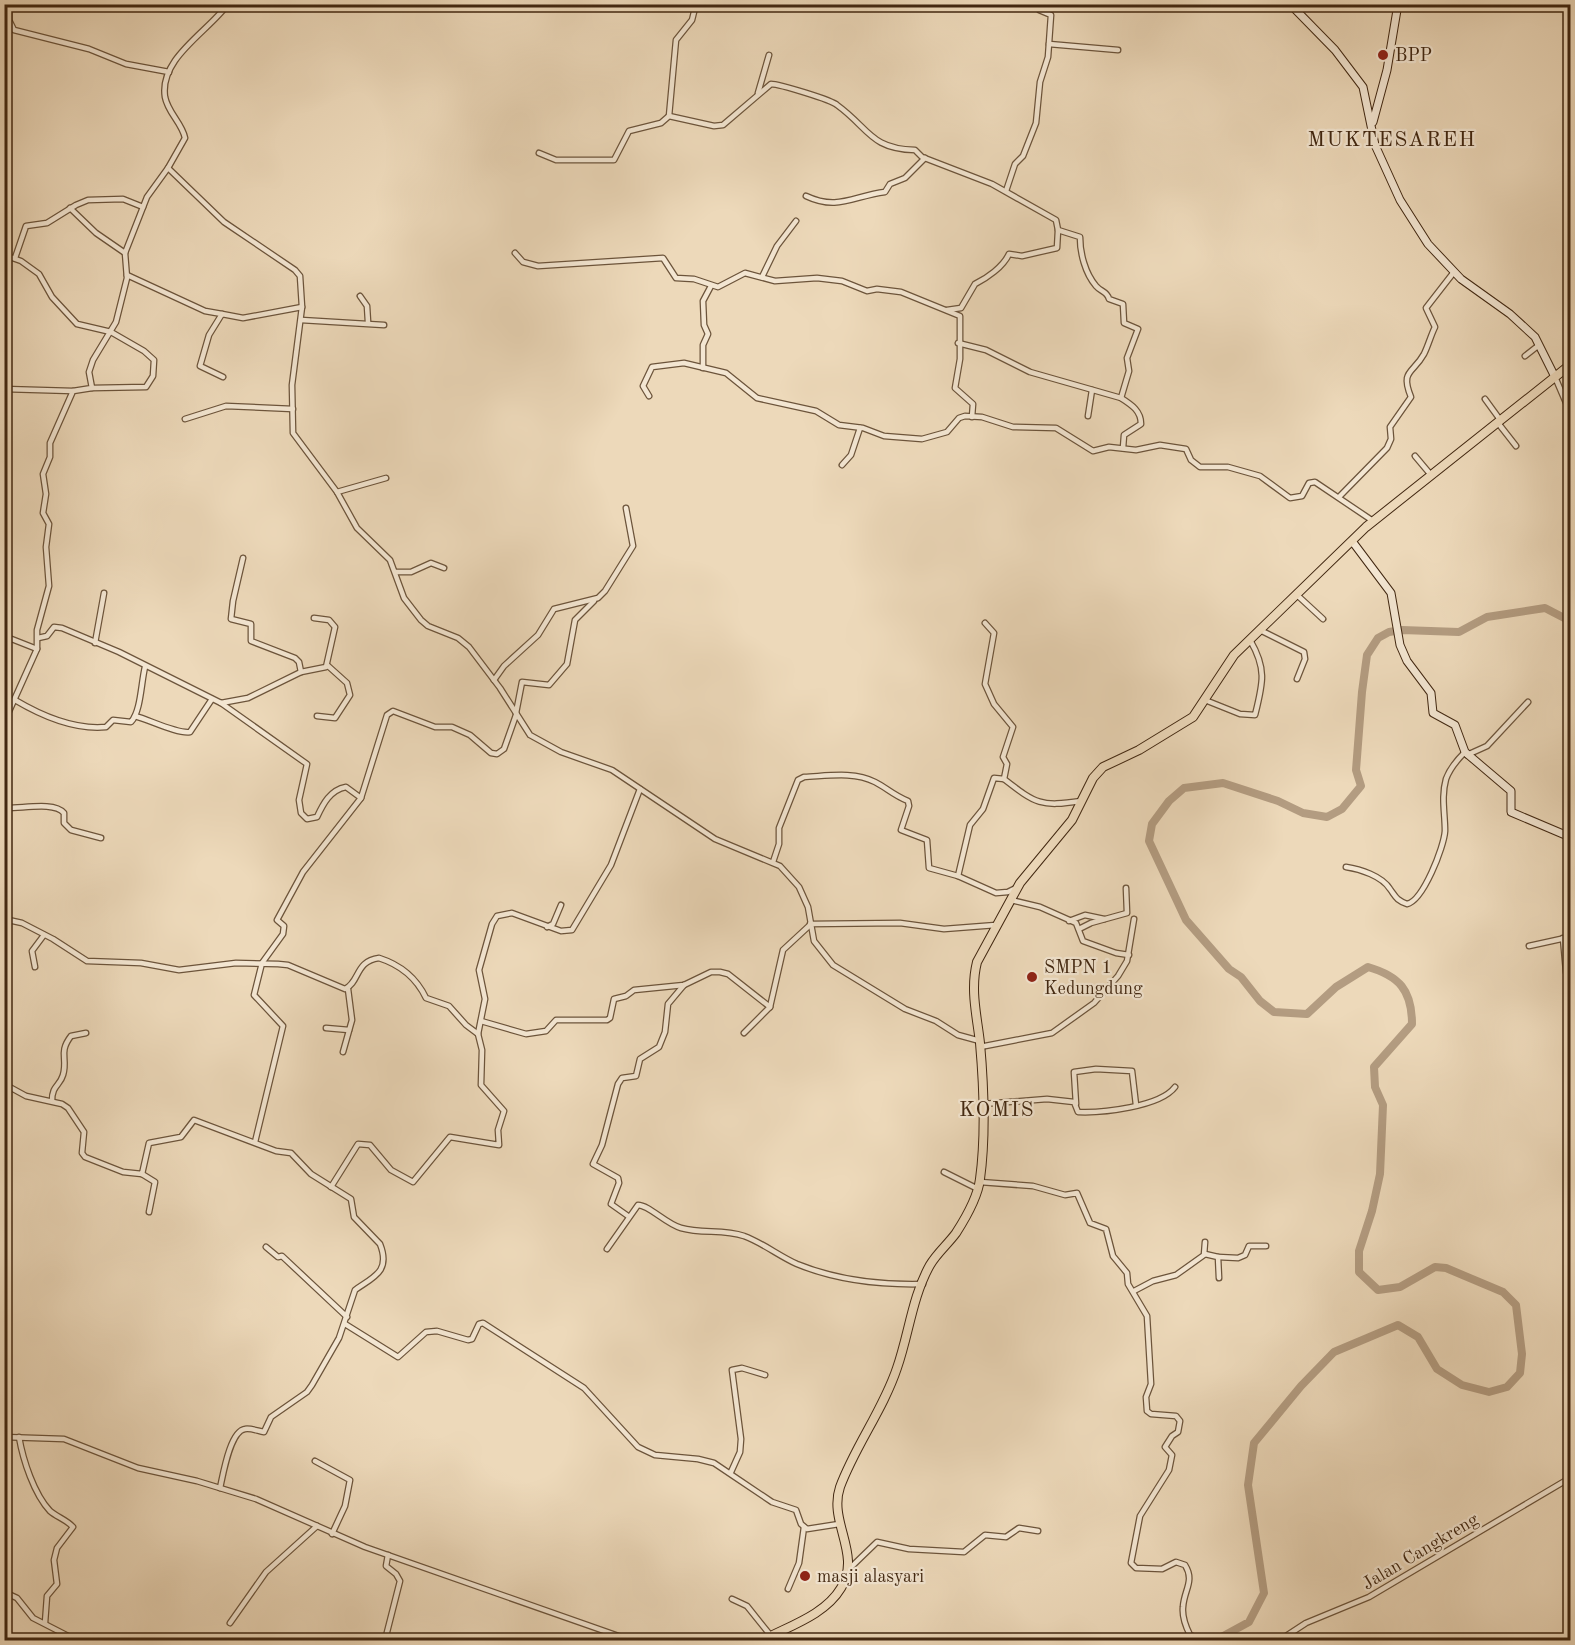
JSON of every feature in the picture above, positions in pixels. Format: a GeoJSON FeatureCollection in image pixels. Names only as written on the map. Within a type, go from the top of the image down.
{"type":"FeatureCollection","features":[{"type":"Feature","properties":{"kind":"main road"},"geometry":{"type":"LineString","coordinates":[[763,1641],[818,1611],[842,1588],[847,1571],[848,1551],[836,1511],[841,1486],[897,1368],[910,1314],[929,1266],[957,1232],[979,1186],[984,1139],[980,1044],[973,975],[977,962],[1020,883],[1058,840],[1093,778],[1111,762],[1134,753],[1189,721],[1228,662],[1373,520],[1570,365]]}},
{"type":"Feature","properties":{"kind":"street"},"geometry":{"type":"LineString","coordinates":[[92,388],[89,372],[93,360],[116,322],[127,275],[125,253],[143,207],[185,138],[165,99],[169,72],[179,56],[228,4]]}},
{"type":"Feature","properties":{"kind":"street"},"geometry":{"type":"LineString","coordinates":[[539,153],[556,160],[614,160],[629,131],[660,123],[669,116],[676,40],[692,20],[696,4]]}},
{"type":"Feature","properties":{"kind":"street"},"geometry":{"type":"LineString","coordinates":[[1006,191],[1015,164],[1023,156],[1036,123],[1040,82],[1049,44],[1051,15],[1039,10],[1038,4]]}},
{"type":"Feature","properties":{"kind":"street"},"geometry":{"type":"LineString","coordinates":[[1290,4],[1335,50],[1364,87],[1375,145],[1400,200],[1428,244],[1454,272],[1510,314],[1540,345],[1570,412]]}},
{"type":"Feature","properties":{"kind":"street"},"geometry":{"type":"LineString","coordinates":[[1372,124],[1389,61],[1398,4]]}},
{"type":"Feature","properties":{"kind":"street"},"geometry":{"type":"LineString","coordinates":[[8,5],[9,24],[17,31],[47,36],[89,49],[122,63],[169,72]]}},
{"type":"Feature","properties":{"kind":"street"},"geometry":{"type":"LineString","coordinates":[[1049,44],[1118,50]]}},
{"type":"Feature","properties":{"kind":"street"},"geometry":{"type":"LineString","coordinates":[[757,96],[769,55]]}},
{"type":"Feature","properties":{"kind":"street"},"geometry":{"type":"LineString","coordinates":[[669,116],[717,126],[732,120],[766,87],[774,84],[831,101],[880,144],[915,150],[925,158],[1006,191],[1056,220],[1057,248],[1022,256],[1009,254],[986,280],[975,284],[962,308],[942,310]]}},
{"type":"Feature","properties":{"kind":"street"},"geometry":{"type":"LineString","coordinates":[[806,196],[839,204],[863,195],[885,192],[890,184],[905,178],[925,158]]}},
{"type":"Feature","properties":{"kind":"street"},"geometry":{"type":"LineString","coordinates":[[168,168],[224,222],[300,276],[302,307],[292,385],[291,429],[294,436],[337,492],[357,528],[387,557],[396,572],[404,598],[421,620],[428,626],[464,642],[494,680],[530,735],[544,744],[612,770],[715,839],[747,855],[773,862],[788,873],[799,887],[808,908],[810,925],[819,949],[838,968],[905,1009],[936,1021],[958,1035],[980,1044],[1045,1036],[1060,1029],[1099,998],[1118,976],[1130,955],[1134,919]]}},
{"type":"Feature","properties":{"kind":"street"},"geometry":{"type":"LineString","coordinates":[[15,258],[26,226],[47,223],[70,208],[88,200],[123,199],[143,207]]}},
{"type":"Feature","properties":{"kind":"street"},"geometry":{"type":"LineString","coordinates":[[70,208],[96,233],[125,253]]}},
{"type":"Feature","properties":{"kind":"street"},"geometry":{"type":"LineString","coordinates":[[762,277],[777,246],[796,221]]}},
{"type":"Feature","properties":{"kind":"street"},"geometry":{"type":"LineString","coordinates":[[1058,230],[1080,237],[1080,253],[1094,284],[1110,299],[1123,303],[1124,323],[1138,328],[1137,338],[1127,358],[1129,371],[1121,398]]}},
{"type":"Feature","properties":{"kind":"street"},"geometry":{"type":"LineString","coordinates":[[515,253],[523,262],[538,266],[663,258],[676,278],[694,279],[711,286],[723,285],[743,273],[775,281],[817,278],[842,281],[867,291],[877,289],[901,292],[960,316],[958,343],[960,359],[955,388],[973,404],[972,417]]}},
{"type":"Feature","properties":{"kind":"street"},"geometry":{"type":"LineString","coordinates":[[4,255],[15,258],[39,274],[52,297],[76,324],[111,332],[144,351],[154,360],[155,367],[151,382],[138,388],[92,388],[73,391],[4,389]]}},
{"type":"Feature","properties":{"kind":"street"},"geometry":{"type":"LineString","coordinates":[[1339,497],[1387,448],[1391,439],[1390,427],[1411,397],[1406,384],[1407,376],[1423,355],[1435,327],[1426,308],[1454,272]]}},
{"type":"Feature","properties":{"kind":"street"},"geometry":{"type":"LineString","coordinates":[[127,275],[210,313],[238,318],[302,307]]}},
{"type":"Feature","properties":{"kind":"street"},"geometry":{"type":"LineString","coordinates":[[703,368],[703,345],[708,334],[704,325],[703,298],[711,286]]}},
{"type":"Feature","properties":{"kind":"street"},"geometry":{"type":"LineString","coordinates":[[360,296],[367,306],[368,322]]}},
{"type":"Feature","properties":{"kind":"street"},"geometry":{"type":"LineString","coordinates":[[222,314],[208,335],[200,366],[223,377]]}},
{"type":"Feature","properties":{"kind":"street"},"geometry":{"type":"LineString","coordinates":[[301,320],[347,324],[368,322],[384,325]]}},
{"type":"Feature","properties":{"kind":"street"},"geometry":{"type":"LineString","coordinates":[[958,343],[986,350],[1030,372],[1121,398],[1135,408],[1141,422],[1137,428],[1125,433],[1123,448]]}},
{"type":"Feature","properties":{"kind":"street"},"geometry":{"type":"LineString","coordinates":[[1525,356],[1540,345]]}},
{"type":"Feature","properties":{"kind":"street"},"geometry":{"type":"LineString","coordinates":[[650,396],[643,387],[653,366],[684,363],[732,377],[757,398],[816,411],[839,425],[860,428],[884,436],[919,440],[948,432],[961,416],[1013,427],[1056,428],[1093,451],[1109,447],[1141,450],[1160,445],[1182,447],[1200,467],[1231,467],[1260,476],[1290,498],[1302,496],[1312,482],[1373,520]]}},
{"type":"Feature","properties":{"kind":"street"},"geometry":{"type":"LineString","coordinates":[[1088,416],[1092,390]]}},
{"type":"Feature","properties":{"kind":"street"},"geometry":{"type":"LineString","coordinates":[[4,755],[6,718],[37,649],[37,630],[49,586],[46,547],[49,524],[43,513],[46,494],[43,474],[50,457],[50,443],[73,391]]}},
{"type":"Feature","properties":{"kind":"street"},"geometry":{"type":"LineString","coordinates":[[1485,399],[1516,446]]}},
{"type":"Feature","properties":{"kind":"street"},"geometry":{"type":"LineString","coordinates":[[184,419],[226,406],[293,409]]}},
{"type":"Feature","properties":{"kind":"street"},"geometry":{"type":"LineString","coordinates":[[843,465],[851,455],[860,428]]}},
{"type":"Feature","properties":{"kind":"street"},"geometry":{"type":"LineString","coordinates":[[1415,456],[1431,475]]}},
{"type":"Feature","properties":{"kind":"street"},"geometry":{"type":"LineString","coordinates":[[337,492],[386,478]]}},
{"type":"Feature","properties":{"kind":"street"},"geometry":{"type":"LineString","coordinates":[[255,1142],[283,1026],[254,995],[262,963],[283,934],[284,926],[277,920],[291,890],[361,798],[389,712],[435,727],[452,727],[470,735],[491,753],[497,754],[504,749],[516,714],[522,682],[549,685],[564,670],[575,620],[605,591],[633,546],[626,508]]}},
{"type":"Feature","properties":{"kind":"street"},"geometry":{"type":"LineString","coordinates":[[1353,541],[1388,590],[1407,661],[1431,693],[1432,712],[1457,726],[1466,753],[1509,789],[1512,795],[1509,807],[1511,812],[1570,837]]}},
{"type":"Feature","properties":{"kind":"street"},"geometry":{"type":"LineString","coordinates":[[243,558],[230,617],[233,621],[251,624],[251,641],[265,644],[298,660],[301,672]]}},
{"type":"Feature","properties":{"kind":"street"},"geometry":{"type":"LineString","coordinates":[[396,572],[411,572],[431,563],[444,568]]}},
{"type":"Feature","properties":{"kind":"street"},"geometry":{"type":"LineString","coordinates":[[95,643],[104,593]]}},
{"type":"Feature","properties":{"kind":"street"},"geometry":{"type":"LineString","coordinates":[[1297,595],[1323,619]]}},
{"type":"Feature","properties":{"kind":"street"},"geometry":{"type":"LineString","coordinates":[[494,680],[504,666],[538,635],[554,609],[597,598]]}},
{"type":"Feature","properties":{"kind":"street"},"geometry":{"type":"LineString","coordinates":[[221,703],[248,698],[301,672],[324,668],[327,665],[334,623],[314,618]]}},
{"type":"Feature","properties":{"kind":"street"},"geometry":{"type":"LineString","coordinates":[[985,623],[994,633],[990,665],[984,684],[994,704],[1013,728],[1003,758],[1007,764],[1004,778]]}},
{"type":"Feature","properties":{"kind":"street"},"geometry":{"type":"LineString","coordinates":[[38,638],[47,636],[57,627],[221,703],[307,764],[299,800],[300,813],[307,819],[317,818],[324,801],[338,789],[346,787],[361,798]]}},
{"type":"Feature","properties":{"kind":"street"},"geometry":{"type":"LineString","coordinates":[[1260,630],[1304,652],[1305,659],[1297,679]]}},
{"type":"Feature","properties":{"kind":"street"},"geometry":{"type":"LineString","coordinates":[[4,636],[37,649]]}},
{"type":"Feature","properties":{"kind":"street"},"geometry":{"type":"LineString","coordinates":[[1205,699],[1240,714],[1255,715],[1262,680],[1262,664],[1250,640]]}},
{"type":"Feature","properties":{"kind":"street"},"geometry":{"type":"LineString","coordinates":[[317,716],[335,718],[350,695],[347,682],[327,665]]}},
{"type":"Feature","properties":{"kind":"street"},"geometry":{"type":"LineString","coordinates":[[15,700],[51,718],[93,728],[106,727],[113,720],[131,722],[135,716],[145,667]]}},
{"type":"Feature","properties":{"kind":"street"},"geometry":{"type":"LineString","coordinates":[[135,716],[169,726],[178,732],[190,732],[212,699]]}},
{"type":"Feature","properties":{"kind":"street"},"geometry":{"type":"LineString","coordinates":[[1346,867],[1369,874],[1388,887],[1395,898],[1407,904],[1414,902],[1425,888],[1444,836],[1443,801],[1448,775],[1466,753],[1487,746],[1528,702]]}},
{"type":"Feature","properties":{"kind":"street"},"geometry":{"type":"LineString","coordinates":[[773,862],[779,844],[779,828],[798,780],[804,777],[847,775],[875,782],[887,792],[908,801],[909,806],[901,830],[927,840],[929,868],[958,876],[996,893],[1008,892],[1020,883]]}},
{"type":"Feature","properties":{"kind":"street"},"geometry":{"type":"LineString","coordinates":[[958,876],[970,825],[983,808],[994,778],[1004,778],[1032,799],[1048,804],[1059,805],[1082,801]]}},
{"type":"Feature","properties":{"kind":"street"},"geometry":{"type":"LineString","coordinates":[[331,1187],[358,1144],[370,1145],[391,1170],[413,1182],[450,1137],[499,1145],[498,1130],[504,1111],[481,1085],[482,1050],[478,1034],[485,999],[480,970],[492,924],[496,916],[512,913],[561,931],[572,930],[614,859],[640,789]]}},
{"type":"Feature","properties":{"kind":"street"},"geometry":{"type":"LineString","coordinates":[[4,808],[28,809],[41,806],[58,808],[64,813],[64,823],[71,830],[101,838]]}},
{"type":"Feature","properties":{"kind":"street"},"geometry":{"type":"LineString","coordinates":[[1079,929],[1128,912],[1126,888]]}},
{"type":"Feature","properties":{"kind":"street"},"geometry":{"type":"LineString","coordinates":[[1011,900],[1040,907],[1076,923],[1083,941],[1116,953],[1130,955]]}},
{"type":"Feature","properties":{"kind":"street"},"geometry":{"type":"LineString","coordinates":[[547,927],[553,924],[561,905]]}},
{"type":"Feature","properties":{"kind":"street"},"geometry":{"type":"LineString","coordinates":[[1069,921],[1085,915],[1104,919]]}},
{"type":"Feature","properties":{"kind":"street"},"geometry":{"type":"LineString","coordinates":[[4,919],[22,923],[87,960],[98,963],[141,963],[179,970],[262,963],[288,966],[348,989]]}},
{"type":"Feature","properties":{"kind":"street"},"geometry":{"type":"LineString","coordinates":[[1566,972],[1568,922]]}},
{"type":"Feature","properties":{"kind":"street"},"geometry":{"type":"LineString","coordinates":[[744,1033],[770,1007],[783,950],[810,925],[900,923],[944,929],[996,925]]}},
{"type":"Feature","properties":{"kind":"street"},"geometry":{"type":"LineString","coordinates":[[34,967],[32,951],[44,934]]}},
{"type":"Feature","properties":{"kind":"street"},"geometry":{"type":"LineString","coordinates":[[1529,946],[1567,937]]}},
{"type":"Feature","properties":{"kind":"street"},"geometry":{"type":"LineString","coordinates":[[343,1052],[352,1018],[348,989],[362,965],[374,958],[382,959],[416,978],[426,998],[449,1006],[466,1025],[478,1034]]}},
{"type":"Feature","properties":{"kind":"street"},"geometry":{"type":"LineString","coordinates":[[481,1021],[526,1034],[546,1031],[556,1020],[607,1020],[610,1018],[614,999],[626,996],[634,990],[684,985],[711,972],[728,974],[770,1007]]}},
{"type":"Feature","properties":{"kind":"street"},"geometry":{"type":"LineString","coordinates":[[628,1216],[611,1204],[620,1183],[618,1178],[592,1164],[592,1160],[602,1145],[618,1083],[622,1078],[636,1076],[640,1059],[659,1047],[665,1032],[668,1004],[684,985]]}},
{"type":"Feature","properties":{"kind":"street"},"geometry":{"type":"LineString","coordinates":[[326,1028],[349,1030]]}},
{"type":"Feature","properties":{"kind":"street"},"geometry":{"type":"LineString","coordinates":[[52,1101],[53,1088],[64,1072],[64,1047],[71,1036],[86,1033]]}},
{"type":"Feature","properties":{"kind":"street"},"geometry":{"type":"LineString","coordinates":[[1136,1105],[1132,1071],[1122,1068],[1074,1072],[1076,1110],[1080,1112],[1136,1105],[1166,1096],[1175,1087]]}},
{"type":"Feature","properties":{"kind":"street"},"geometry":{"type":"LineString","coordinates":[[4,1084],[26,1096],[52,1101],[68,1108],[81,1125],[84,1139],[82,1153],[85,1157],[123,1172],[142,1174],[155,1182],[149,1212]]}},
{"type":"Feature","properties":{"kind":"street"},"geometry":{"type":"LineString","coordinates":[[983,1104],[1047,1099],[1076,1104]]}},
{"type":"Feature","properties":{"kind":"street"},"geometry":{"type":"LineString","coordinates":[[142,1174],[149,1143],[181,1137],[194,1120],[276,1151],[291,1153],[311,1174],[351,1199],[354,1217],[380,1244],[382,1250],[379,1275],[355,1290],[339,1338],[306,1392],[271,1418],[264,1432],[243,1430],[237,1436],[230,1448],[220,1488]]}},
{"type":"Feature","properties":{"kind":"street"},"geometry":{"type":"LineString","coordinates":[[944,1172],[979,1186],[1033,1186],[1065,1195],[1077,1193],[1090,1223],[1106,1229],[1113,1256],[1126,1273],[1128,1284],[1134,1291],[1148,1320],[1151,1384],[1146,1397],[1147,1411],[1151,1414],[1176,1416],[1180,1421],[1178,1432],[1172,1436],[1165,1447],[1172,1455],[1169,1470],[1140,1516],[1130,1561],[1135,1567],[1151,1569],[1164,1569],[1176,1562],[1185,1565],[1190,1581],[1183,1606],[1184,1617],[1190,1635],[1202,1641]]}},
{"type":"Feature","properties":{"kind":"street"},"geometry":{"type":"LineString","coordinates":[[607,1249],[638,1204],[657,1218],[681,1228],[722,1231],[744,1236],[799,1265],[880,1283],[923,1284]]}},
{"type":"Feature","properties":{"kind":"street"},"geometry":{"type":"LineString","coordinates":[[1205,1242],[1205,1254]]}},
{"type":"Feature","properties":{"kind":"street"},"geometry":{"type":"LineString","coordinates":[[1205,1254],[1238,1258],[1245,1255],[1249,1246],[1266,1246]]}},
{"type":"Feature","properties":{"kind":"street"},"geometry":{"type":"LineString","coordinates":[[266,1247],[278,1257],[282,1256],[347,1317]]}},
{"type":"Feature","properties":{"kind":"street"},"geometry":{"type":"LineString","coordinates":[[1134,1291],[1185,1270],[1205,1254]]}},
{"type":"Feature","properties":{"kind":"street"},"geometry":{"type":"LineString","coordinates":[[1218,1257],[1219,1278]]}},
{"type":"Feature","properties":{"kind":"street"},"geometry":{"type":"LineString","coordinates":[[345,1324],[398,1357],[426,1332],[438,1331],[468,1340],[472,1339],[479,1323],[483,1323],[584,1388],[607,1410],[638,1447],[649,1453],[698,1459],[730,1472],[772,1502],[796,1510],[804,1527],[799,1563],[788,1589]]}},
{"type":"Feature","properties":{"kind":"street"},"geometry":{"type":"LineString","coordinates":[[730,1472],[740,1452],[741,1439],[732,1370],[742,1368],[765,1375]]}},
{"type":"Feature","properties":{"kind":"street"},"geometry":{"type":"LineString","coordinates":[[4,1437],[64,1439],[138,1468],[220,1488],[259,1501],[332,1534],[388,1555],[630,1641]]}},
{"type":"Feature","properties":{"kind":"street"},"geometry":{"type":"LineString","coordinates":[[19,1437],[24,1458],[41,1496],[51,1511],[73,1527],[57,1548],[54,1560],[57,1584],[47,1596],[45,1623]]}},
{"type":"Feature","properties":{"kind":"street"},"geometry":{"type":"LineString","coordinates":[[315,1461],[350,1480],[345,1506],[332,1534]]}},
{"type":"Feature","properties":{"kind":"street","name":"Jalan Cangkreng"},"geometry":{"type":"LineString","coordinates":[[1280,1641],[1306,1623],[1369,1597],[1570,1478]]}},
{"type":"Feature","properties":{"kind":"street"},"geometry":{"type":"LineString","coordinates":[[804,1527],[839,1524]]}},
{"type":"Feature","properties":{"kind":"street"},"geometry":{"type":"LineString","coordinates":[[230,1623],[266,1572],[317,1526]]}},
{"type":"Feature","properties":{"kind":"street"},"geometry":{"type":"LineString","coordinates":[[847,1571],[877,1542],[909,1549],[964,1552],[985,1535],[1006,1537],[1018,1528],[1038,1531]]}},
{"type":"Feature","properties":{"kind":"street"},"geometry":{"type":"LineString","coordinates":[[386,1641],[400,1581],[396,1574],[386,1566],[388,1555]]}},
{"type":"Feature","properties":{"kind":"street"},"geometry":{"type":"LineString","coordinates":[[4,1592],[17,1598],[33,1618],[76,1641]]}},
{"type":"Feature","properties":{"kind":"street"},"geometry":{"type":"LineString","coordinates":[[732,1599],[747,1606],[771,1636]]}},
{"type":"Feature","properties":{"kind":"waterway"},"geometry":{"type":"LineString","coordinates":[[1216,1640],[1249,1622],[1264,1593],[1248,1485],[1254,1443],[1301,1386],[1334,1352],[1398,1325],[1418,1337],[1437,1369],[1462,1385],[1489,1392],[1507,1387],[1520,1373],[1522,1354],[1516,1305],[1503,1292],[1446,1268],[1435,1267],[1400,1287],[1378,1290],[1359,1272],[1359,1251],[1372,1211],[1380,1174],[1383,1105],[1375,1087],[1374,1067],[1412,1024],[1409,1002],[1402,986],[1388,975],[1368,967],[1336,987],[1307,1014],[1274,1012],[1260,1001],[1241,977],[1229,969],[1186,920],[1149,841],[1152,824],[1169,801],[1184,788],[1223,783],[1278,801],[1303,813],[1327,817],[1342,809],[1361,786],[1356,770],[1362,692],[1367,655],[1378,638],[1389,632],[1402,630],[1459,632],[1487,617],[1545,608],[1570,621]]}},
{"type":"Feature","properties":{"kind":"place","name":"BPP"},"geometry":{"type":"Point","coordinates":[1383,55]}},
{"type":"Feature","properties":{"kind":"place","name":"SMPN 1 Kedungdung"},"geometry":{"type":"Point","coordinates":[1032,977]}},
{"type":"Feature","properties":{"kind":"place","name":"masji alasyari"},"geometry":{"type":"Point","coordinates":[805,1576]}},
{"type":"Feature","properties":{"kind":"district","name":"MUKTESAREH"},"geometry":{"type":"Point","coordinates":[1392,139]}},
{"type":"Feature","properties":{"kind":"district","name":"KOMIS"},"geometry":{"type":"Point","coordinates":[997,1109]}}]}
